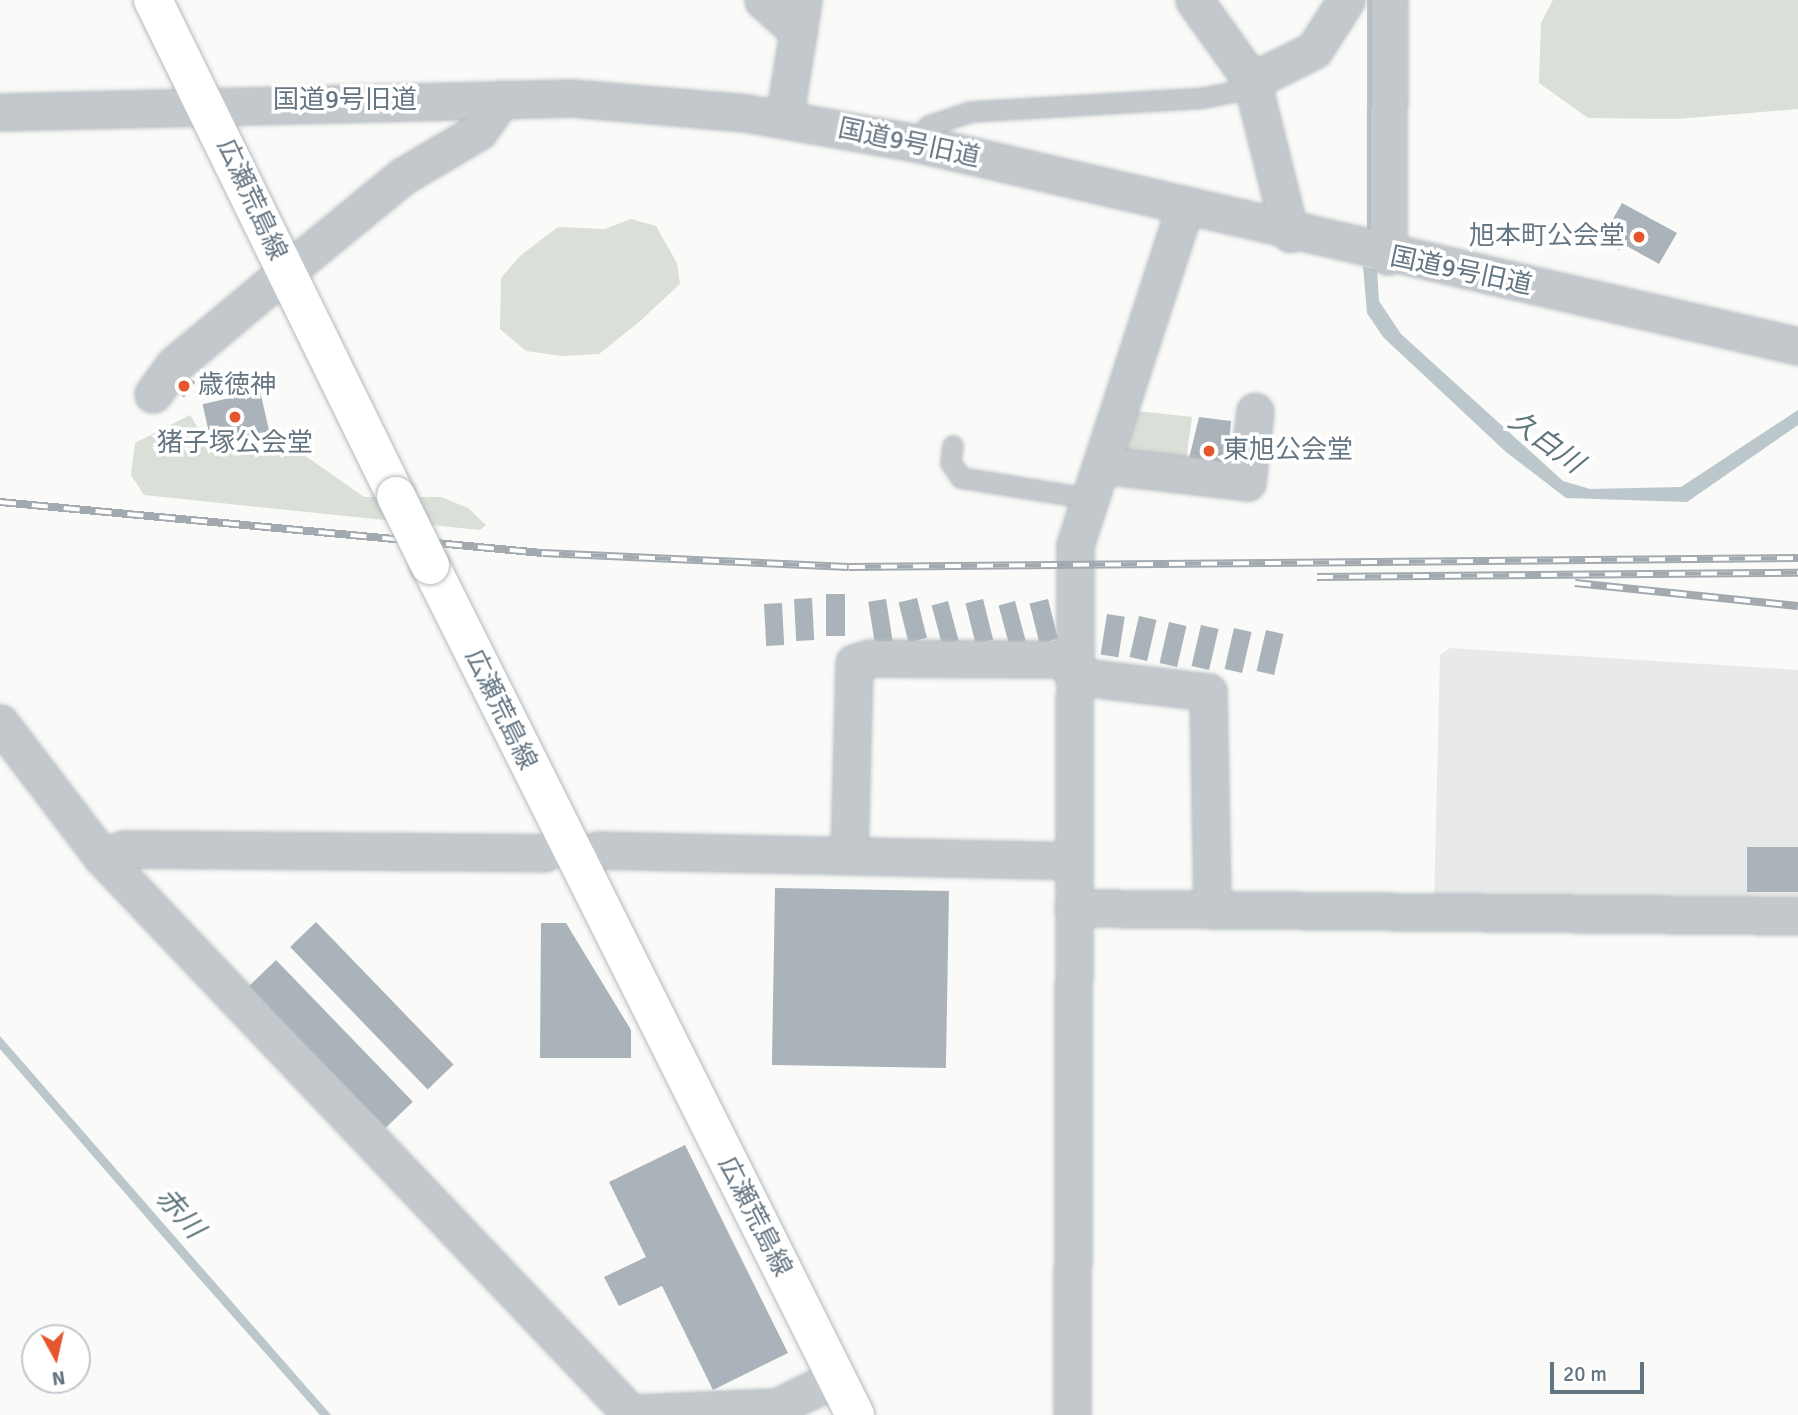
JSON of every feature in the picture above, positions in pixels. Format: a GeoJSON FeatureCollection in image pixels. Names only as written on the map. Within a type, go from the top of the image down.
{"type":"FeatureCollection","features":[{"type":"Feature","properties":{"kind":"main road","name":"広瀬荒島線"},"geometry":{"type":"LineString","coordinates":[[153,0],[430,565],[855,1415]]}},
{"type":"Feature","properties":{"kind":"street"},"geometry":{"type":"LineString","coordinates":[[763,0],[801,15],[784,119]]}},
{"type":"Feature","properties":{"kind":"street"},"geometry":{"type":"LineString","coordinates":[[1194,0],[1252,81],[1290,233]]}},
{"type":"Feature","properties":{"kind":"street"},"geometry":{"type":"LineString","coordinates":[[1252,81],[1314,50],[1346,0]]}},
{"type":"Feature","properties":{"kind":"street"},"geometry":{"type":"LineString","coordinates":[[1388,257],[1389,0]]}},
{"type":"Feature","properties":{"kind":"street","name":"国道9号旧道"},"geometry":{"type":"LineString","coordinates":[[0,112],[205,102],[572,98],[784,119],[916,143],[1388,257],[1798,346]]}},
{"type":"Feature","properties":{"kind":"street"},"geometry":{"type":"LineString","coordinates":[[297,263],[403,176],[480,131],[501,99]]}},
{"type":"Feature","properties":{"kind":"street"},"geometry":{"type":"LineString","coordinates":[[1072,1415],[1075,545],[1184,209]]}},
{"type":"Feature","properties":{"kind":"street"},"geometry":{"type":"LineString","coordinates":[[153,394],[173,366],[270,285]]}},
{"type":"Feature","properties":{"kind":"street"},"geometry":{"type":"LineString","coordinates":[[1103,465],[1247,482],[1255,411]]}},
{"type":"Feature","properties":{"kind":"street"},"geometry":{"type":"LineString","coordinates":[[849,856],[854,663],[870,658],[1073,667],[1208,692],[1212,909]]}},
{"type":"Feature","properties":{"kind":"street"},"geometry":{"type":"LineString","coordinates":[[0,723],[103,857],[634,1415],[777,1407],[836,1378]]}},
{"type":"Feature","properties":{"kind":"street"},"geometry":{"type":"LineString","coordinates":[[103,857],[124,849],[545,853]]}},
{"type":"Feature","properties":{"kind":"street"},"geometry":{"type":"LineString","coordinates":[[597,850],[1073,860]]}},
{"type":"Feature","properties":{"kind":"street"},"geometry":{"type":"LineString","coordinates":[[1073,908],[1798,916]]}},
{"type":"Feature","properties":{"kind":"lane"},"geometry":{"type":"LineString","coordinates":[[916,143],[929,126],[971,112],[1204,98],[1252,81]]}},
{"type":"Feature","properties":{"kind":"lane"},"geometry":{"type":"LineString","coordinates":[[953,446],[951,463],[961,478],[1090,499]]}},
{"type":"Feature","properties":{"kind":"shaded area"},"geometry":{"type":"Polygon","coordinates":[[[1367,0],[1379,0],[1379,229],[1367,229],[1367,0]]]}},
{"type":"Feature","properties":{"kind":"shaded area"},"geometry":{"type":"Polygon","coordinates":[[[1553,0],[1798,0],[1798,109],[1676,119],[1588,118],[1539,83],[1541,23],[1553,0]]]}},
{"type":"Feature","properties":{"kind":"shaded area"},"geometry":{"type":"Polygon","coordinates":[[[631,219],[656,226],[677,263],[680,284],[639,322],[599,354],[561,356],[526,351],[500,329],[501,278],[521,255],[558,227],[605,229],[631,219]]]}},
{"type":"Feature","properties":{"kind":"shaded area"},"geometry":{"type":"Polygon","coordinates":[[[1363,266],[1377,270],[1379,301],[1401,334],[1563,481],[1590,489],[1681,487],[1798,410],[1798,425],[1687,502],[1566,498],[1506,452],[1383,337],[1367,313],[1363,266]]]}},
{"type":"Feature","properties":{"kind":"shaded area"},"geometry":{"type":"Polygon","coordinates":[[[1137,411],[1192,417],[1185,467],[1123,460],[1137,411]]]}},
{"type":"Feature","properties":{"kind":"shaded area"},"geometry":{"type":"Polygon","coordinates":[[[190,415],[214,454],[290,445],[364,497],[441,497],[468,508],[486,525],[480,530],[144,495],[131,475],[135,443],[190,415]]]}},
{"type":"Feature","properties":{"kind":"shaded area"},"geometry":{"type":"Polygon","coordinates":[[[1450,648],[1798,670],[1798,906],[1434,903],[1440,655],[1450,648]]]}},
{"type":"Feature","properties":{"kind":"shaded area"},"geometry":{"type":"Polygon","coordinates":[[[0,1036],[331,1415],[320,1415],[190,1268],[0,1049],[0,1036]]]}},
{"type":"Feature","properties":{"kind":"building","name":"旭本町公会堂"},"geometry":{"type":"Polygon","coordinates":[[[1622,203],[1677,233],[1659,264],[1623,244],[1619,250],[1601,240],[1622,203]]]}},
{"type":"Feature","properties":{"kind":"building","name":"歳徳神"},"geometry":{"type":"Polygon","coordinates":[[[184,374],[195,382],[184,398],[173,389],[184,374]]]}},
{"type":"Feature","properties":{"kind":"building","name":"猪子塚公会堂"},"geometry":{"type":"Polygon","coordinates":[[[260,391],[269,431],[212,444],[203,404],[260,391]]]}},
{"type":"Feature","properties":{"kind":"building","name":"東旭公会堂"},"geometry":{"type":"Polygon","coordinates":[[[1199,417],[1231,421],[1227,467],[1188,463],[1199,417]]]}},
{"type":"Feature","properties":{"kind":"building"},"geometry":{"type":"Polygon","coordinates":[[[826,594],[845,594],[845,636],[826,636],[826,594]]]}},
{"type":"Feature","properties":{"kind":"building"},"geometry":{"type":"Polygon","coordinates":[[[812,598],[814,640],[796,641],[794,599],[812,598]]]}},
{"type":"Feature","properties":{"kind":"building"},"geometry":{"type":"Polygon","coordinates":[[[917,598],[927,638],[908,642],[899,603],[917,598]]]}},
{"type":"Feature","properties":{"kind":"building"},"geometry":{"type":"Polygon","coordinates":[[[886,599],[893,641],[875,644],[868,602],[886,599]]]}},
{"type":"Feature","properties":{"kind":"building"},"geometry":{"type":"Polygon","coordinates":[[[983,599],[993,640],[976,644],[966,603],[983,599]]]}},
{"type":"Feature","properties":{"kind":"building"},"geometry":{"type":"Polygon","coordinates":[[[1048,599],[1058,639],[1039,643],[1030,604],[1048,599]]]}},
{"type":"Feature","properties":{"kind":"building"},"geometry":{"type":"Polygon","coordinates":[[[948,601],[959,641],[942,645],[932,605],[948,601]]]}},
{"type":"Feature","properties":{"kind":"building"},"geometry":{"type":"Polygon","coordinates":[[[1015,601],[1026,641],[1009,645],[999,605],[1015,601]]]}},
{"type":"Feature","properties":{"kind":"building"},"geometry":{"type":"Polygon","coordinates":[[[782,603],[784,645],[766,646],[764,604],[782,603]]]}},
{"type":"Feature","properties":{"kind":"building"},"geometry":{"type":"Polygon","coordinates":[[[1107,614],[1125,617],[1118,657],[1101,654],[1107,614]]]}},
{"type":"Feature","properties":{"kind":"building"},"geometry":{"type":"Polygon","coordinates":[[[1139,616],[1157,620],[1147,661],[1130,657],[1139,616]]]}},
{"type":"Feature","properties":{"kind":"building"},"geometry":{"type":"Polygon","coordinates":[[[1169,622],[1187,626],[1177,667],[1160,663],[1169,622]]]}},
{"type":"Feature","properties":{"kind":"building"},"geometry":{"type":"Polygon","coordinates":[[[1201,625],[1219,629],[1209,670],[1192,666],[1201,625]]]}},
{"type":"Feature","properties":{"kind":"building"},"geometry":{"type":"Polygon","coordinates":[[[1234,628],[1252,632],[1242,673],[1225,669],[1234,628]]]}},
{"type":"Feature","properties":{"kind":"building"},"geometry":{"type":"Polygon","coordinates":[[[1266,630],[1284,634],[1274,675],[1257,671],[1266,630]]]}},
{"type":"Feature","properties":{"kind":"building"},"geometry":{"type":"Polygon","coordinates":[[[1747,847],[1798,847],[1798,892],[1747,892],[1747,847]]]}},
{"type":"Feature","properties":{"kind":"building"},"geometry":{"type":"Polygon","coordinates":[[[775,888],[949,891],[946,1068],[772,1065],[775,888]]]}},
{"type":"Feature","properties":{"kind":"building"},"geometry":{"type":"Polygon","coordinates":[[[316,922],[454,1064],[428,1089],[290,947],[316,922]]]}},
{"type":"Feature","properties":{"kind":"building"},"geometry":{"type":"Polygon","coordinates":[[[541,923],[566,923],[631,1030],[631,1058],[540,1058],[541,923]]]}},
{"type":"Feature","properties":{"kind":"building"},"geometry":{"type":"Polygon","coordinates":[[[276,960],[413,1102],[386,1128],[249,986],[276,960]]]}},
{"type":"Feature","properties":{"kind":"building"},"geometry":{"type":"Polygon","coordinates":[[[685,1145],[788,1353],[713,1390],[662,1286],[619,1306],[604,1277],[646,1257],[609,1182],[685,1145]]]}},
{"type":"Feature","properties":{"kind":"railway"},"geometry":{"type":"LineString","coordinates":[[0,502],[543,553],[849,567],[1798,558]]}},
{"type":"Feature","properties":{"kind":"railway"},"geometry":{"type":"LineString","coordinates":[[1317,577],[1798,573]]}},
{"type":"Feature","properties":{"kind":"railway"},"geometry":{"type":"LineString","coordinates":[[1575,583],[1798,606]]}},
{"type":"Feature","properties":{"kind":"place","name":"旭本町公会堂"},"geometry":{"type":"Point","coordinates":[1639,237]}},
{"type":"Feature","properties":{"kind":"place","name":"歳徳神"},"geometry":{"type":"Point","coordinates":[184,386]}},
{"type":"Feature","properties":{"kind":"place","name":"猪子塚公会堂"},"geometry":{"type":"Point","coordinates":[235,417]}},
{"type":"Feature","properties":{"kind":"place","name":"東旭公会堂"},"geometry":{"type":"Point","coordinates":[1209,451]}},
{"type":"Feature","properties":{"kind":"water label","name":"久白川"},"geometry":{"type":"Point","coordinates":[1546,442]}},
{"type":"Feature","properties":{"kind":"water label","name":"赤川"},"geometry":{"type":"Point","coordinates":[180,1213]}}]}
